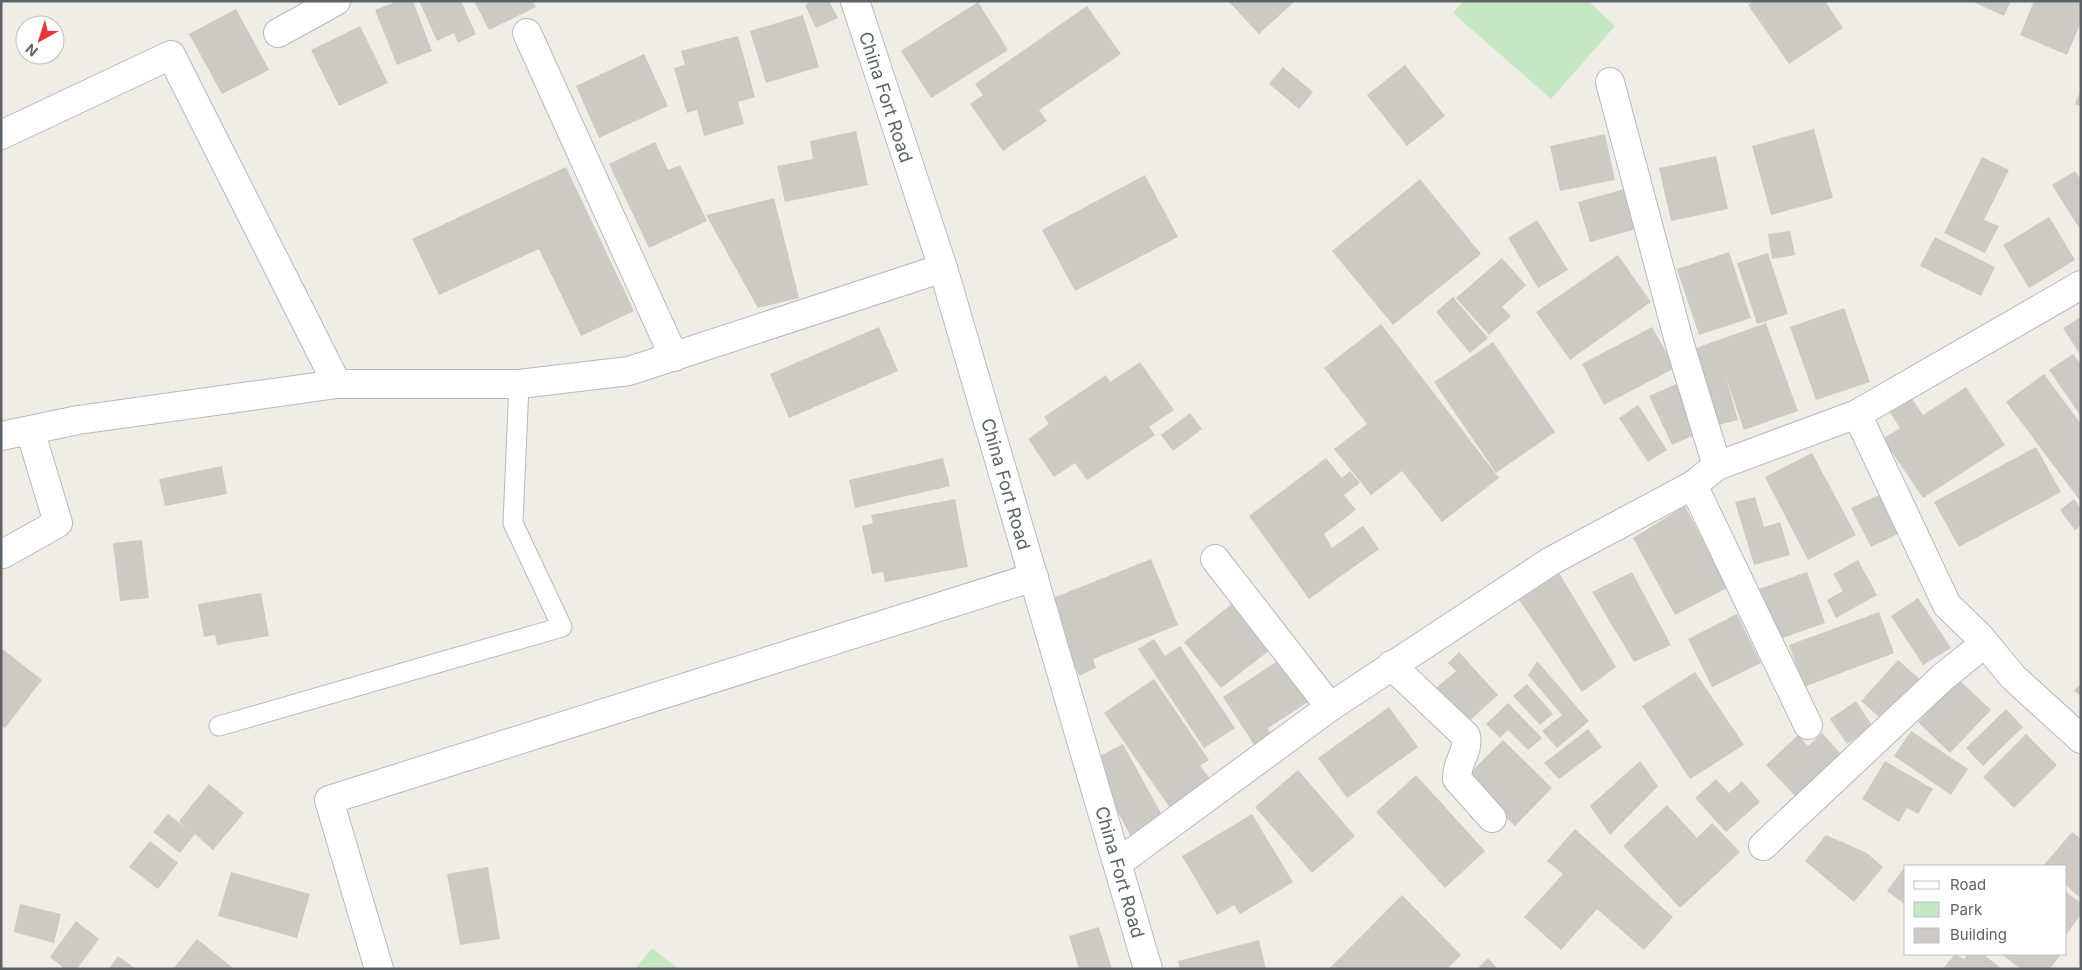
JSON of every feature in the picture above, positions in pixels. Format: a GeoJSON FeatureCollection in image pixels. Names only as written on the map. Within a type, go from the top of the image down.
{"type":"FeatureCollection","features":[{"type":"Feature","properties":{"kind":"street"},"geometry":{"type":"LineString","coordinates":[[278,33],[336,1]]}},
{"type":"Feature","properties":{"kind":"street","name":"China Fort Road"},"geometry":{"type":"LineString","coordinates":[[855,1],[942,268],[1148,969]]}},
{"type":"Feature","properties":{"kind":"street"},"geometry":{"type":"LineString","coordinates":[[527,33],[674,357]]}},
{"type":"Feature","properties":{"kind":"street"},"geometry":{"type":"LineString","coordinates":[[1,135],[172,55],[337,384]]}},
{"type":"Feature","properties":{"kind":"street"},"geometry":{"type":"LineString","coordinates":[[1610,82],[1680,345],[1717,466]]}},
{"type":"Feature","properties":{"kind":"street"},"geometry":{"type":"LineString","coordinates":[[1,436],[78,420],[337,384],[518,384],[629,371],[942,268]]}},
{"type":"Feature","properties":{"kind":"street"},"geometry":{"type":"LineString","coordinates":[[1118,863],[1330,707],[1551,561],[1693,486],[1717,466],[1857,414],[2081,285]]}},
{"type":"Feature","properties":{"kind":"street"},"geometry":{"type":"LineString","coordinates":[[1857,414],[1947,605],[2013,677],[2081,739]]}},
{"type":"Feature","properties":{"kind":"street"},"geometry":{"type":"LineString","coordinates":[[3,554],[58,523],[30,430]]}},
{"type":"Feature","properties":{"kind":"street"},"geometry":{"type":"LineString","coordinates":[[1693,486],[1808,725]]}},
{"type":"Feature","properties":{"kind":"street"},"geometry":{"type":"LineString","coordinates":[[1215,559],[1330,707]]}},
{"type":"Feature","properties":{"kind":"street"},"geometry":{"type":"LineString","coordinates":[[379,969],[329,800],[1034,577]]}},
{"type":"Feature","properties":{"kind":"street"},"geometry":{"type":"LineString","coordinates":[[1763,846],[1943,677],[1984,644]]}},
{"type":"Feature","properties":{"kind":"street"},"geometry":{"type":"LineString","coordinates":[[1391,665],[1466,736],[1468,744],[1456,771],[1457,779],[1492,818]]}},
{"type":"Feature","properties":{"kind":"lane"},"geometry":{"type":"LineString","coordinates":[[219,726],[562,627],[513,523],[518,384]]}},
{"type":"Feature","properties":{"kind":"green space"},"geometry":{"type":"Polygon","coordinates":[[[1463,1],[1588,1],[1615,26],[1551,99],[1453,13],[1463,1]]]}},
{"type":"Feature","properties":{"kind":"green space"},"geometry":{"type":"Polygon","coordinates":[[[652,948],[678,969],[635,969],[652,948]]]}},
{"type":"Feature","properties":{"kind":"building"},"geometry":{"type":"Polygon","coordinates":[[[397,1],[413,1],[432,51],[397,65],[375,10],[397,1]]]}},
{"type":"Feature","properties":{"kind":"building"},"geometry":{"type":"Polygon","coordinates":[[[419,1],[461,1],[476,34],[458,43],[454,33],[437,41],[419,1]]]}},
{"type":"Feature","properties":{"kind":"building"},"geometry":{"type":"Polygon","coordinates":[[[474,1],[533,1],[536,7],[489,30],[474,1]]]}},
{"type":"Feature","properties":{"kind":"building"},"geometry":{"type":"Polygon","coordinates":[[[812,1],[829,1],[838,18],[816,28],[805,5],[812,1]]]}},
{"type":"Feature","properties":{"kind":"building"},"geometry":{"type":"Polygon","coordinates":[[[1228,1],[1295,1],[1259,34],[1228,1]]]}},
{"type":"Feature","properties":{"kind":"building"},"geometry":{"type":"Polygon","coordinates":[[[1754,1],[1825,1],[1843,28],[1789,64],[1748,5],[1754,1]]]}},
{"type":"Feature","properties":{"kind":"building"},"geometry":{"type":"Polygon","coordinates":[[[1971,1],[2011,1],[2004,16],[1971,1]]]}},
{"type":"Feature","properties":{"kind":"building"},"geometry":{"type":"Polygon","coordinates":[[[2034,1],[2081,2],[2081,22],[2067,55],[2020,35],[2034,1]]]}},
{"type":"Feature","properties":{"kind":"building"},"geometry":{"type":"Polygon","coordinates":[[[978,2],[1008,50],[931,98],[901,51],[978,2]]]}},
{"type":"Feature","properties":{"kind":"building"},"geometry":{"type":"Polygon","coordinates":[[[1087,6],[1121,54],[1039,110],[1047,121],[1003,151],[970,104],[983,95],[975,84],[1087,6]]]}},
{"type":"Feature","properties":{"kind":"building"},"geometry":{"type":"Polygon","coordinates":[[[236,9],[269,70],[222,94],[189,34],[236,9]]]}},
{"type":"Feature","properties":{"kind":"building"},"geometry":{"type":"Polygon","coordinates":[[[803,15],[819,67],[766,83],[750,31],[803,15]]]}},
{"type":"Feature","properties":{"kind":"building"},"geometry":{"type":"Polygon","coordinates":[[[360,26],[388,83],[339,106],[311,50],[360,26]]]}},
{"type":"Feature","properties":{"kind":"building"},"geometry":{"type":"Polygon","coordinates":[[[738,36],[755,97],[738,102],[744,124],[704,136],[697,110],[687,113],[674,68],[685,65],[681,51],[738,36]]]}},
{"type":"Feature","properties":{"kind":"building"},"geometry":{"type":"Polygon","coordinates":[[[644,54],[668,106],[599,138],[576,86],[644,54]]]}},
{"type":"Feature","properties":{"kind":"building"},"geometry":{"type":"Polygon","coordinates":[[[1405,65],[1445,116],[1407,146],[1367,95],[1405,65]]]}},
{"type":"Feature","properties":{"kind":"building"},"geometry":{"type":"Polygon","coordinates":[[[1283,67],[1313,92],[1299,109],[1269,84],[1283,67]]]}},
{"type":"Feature","properties":{"kind":"building"},"geometry":{"type":"Polygon","coordinates":[[[2081,90],[2081,106],[2075,104],[2081,90]]]}},
{"type":"Feature","properties":{"kind":"building"},"geometry":{"type":"Polygon","coordinates":[[[1814,129],[1833,198],[1771,215],[1752,146],[1814,129]]]}},
{"type":"Feature","properties":{"kind":"building"},"geometry":{"type":"Polygon","coordinates":[[[856,131],[868,185],[785,202],[777,166],[813,159],[810,141],[856,131]]]}},
{"type":"Feature","properties":{"kind":"building"},"geometry":{"type":"Polygon","coordinates":[[[1605,134],[1615,180],[1560,191],[1550,146],[1605,134]]]}},
{"type":"Feature","properties":{"kind":"building"},"geometry":{"type":"Polygon","coordinates":[[[655,142],[668,170],[680,165],[707,221],[649,248],[609,164],[655,142]]]}},
{"type":"Feature","properties":{"kind":"building"},"geometry":{"type":"Polygon","coordinates":[[[1716,156],[1728,209],[1671,221],[1659,168],[1716,156]]]}},
{"type":"Feature","properties":{"kind":"building"},"geometry":{"type":"Polygon","coordinates":[[[1982,157],[2009,170],[1984,220],[1999,226],[1985,253],[1944,233],[1982,157]]]}},
{"type":"Feature","properties":{"kind":"building"},"geometry":{"type":"Polygon","coordinates":[[[566,167],[634,311],[581,336],[539,249],[439,295],[412,239],[566,167]]]}},
{"type":"Feature","properties":{"kind":"building"},"geometry":{"type":"Polygon","coordinates":[[[2075,171],[2081,180],[2081,231],[2052,185],[2075,171]]]}},
{"type":"Feature","properties":{"kind":"building"},"geometry":{"type":"Polygon","coordinates":[[[1145,175],[1178,237],[1075,291],[1042,230],[1145,175]]]}},
{"type":"Feature","properties":{"kind":"building"},"geometry":{"type":"Polygon","coordinates":[[[1420,179],[1481,254],[1393,325],[1332,251],[1420,179]]]}},
{"type":"Feature","properties":{"kind":"building"},"geometry":{"type":"Polygon","coordinates":[[[1624,189],[1636,229],[1590,242],[1578,202],[1624,189]]]}},
{"type":"Feature","properties":{"kind":"building"},"geometry":{"type":"Polygon","coordinates":[[[774,198],[799,298],[758,308],[706,215],[774,198]]]}},
{"type":"Feature","properties":{"kind":"building"},"geometry":{"type":"Polygon","coordinates":[[[2049,217],[2075,260],[2029,288],[2003,245],[2049,217]]]}},
{"type":"Feature","properties":{"kind":"building"},"geometry":{"type":"Polygon","coordinates":[[[1537,220],[1568,270],[1538,288],[1508,238],[1537,220]]]}},
{"type":"Feature","properties":{"kind":"building"},"geometry":{"type":"Polygon","coordinates":[[[1790,231],[1795,255],[1772,259],[1768,234],[1790,231]]]}},
{"type":"Feature","properties":{"kind":"building"},"geometry":{"type":"Polygon","coordinates":[[[1935,237],[1995,267],[1981,296],[1920,266],[1935,237]]]}},
{"type":"Feature","properties":{"kind":"building"},"geometry":{"type":"Polygon","coordinates":[[[1729,252],[1751,318],[1699,335],[1677,269],[1729,252]]]}},
{"type":"Feature","properties":{"kind":"building"},"geometry":{"type":"Polygon","coordinates":[[[1768,253],[1788,314],[1757,324],[1737,263],[1768,253]]]}},
{"type":"Feature","properties":{"kind":"building"},"geometry":{"type":"Polygon","coordinates":[[[1618,255],[1651,302],[1570,360],[1536,312],[1618,255]]]}},
{"type":"Feature","properties":{"kind":"building"},"geometry":{"type":"Polygon","coordinates":[[[1502,258],[1526,285],[1502,307],[1511,316],[1489,335],[1456,298],[1502,258]]]}},
{"type":"Feature","properties":{"kind":"building"},"geometry":{"type":"Polygon","coordinates":[[[1453,297],[1488,338],[1470,353],[1436,312],[1453,297]]]}},
{"type":"Feature","properties":{"kind":"building"},"geometry":{"type":"Polygon","coordinates":[[[1844,308],[1870,382],[1816,400],[1790,327],[1844,308]]]}},
{"type":"Feature","properties":{"kind":"building"},"geometry":{"type":"Polygon","coordinates":[[[2081,317],[2081,356],[2063,328],[2081,317]]]}},
{"type":"Feature","properties":{"kind":"building"},"geometry":{"type":"Polygon","coordinates":[[[1766,323],[1798,411],[1744,430],[1726,378],[1738,420],[1719,425],[1696,348],[1766,323]]]}},
{"type":"Feature","properties":{"kind":"building"},"geometry":{"type":"Polygon","coordinates":[[[1381,324],[1499,478],[1442,522],[1402,471],[1371,495],[1334,449],[1367,424],[1324,368],[1381,324]]]}},
{"type":"Feature","properties":{"kind":"building"},"geometry":{"type":"Polygon","coordinates":[[[879,327],[898,371],[789,418],[770,374],[879,327]]]}},
{"type":"Feature","properties":{"kind":"building"},"geometry":{"type":"Polygon","coordinates":[[[1652,327],[1675,368],[1604,405],[1582,364],[1652,327]]]}},
{"type":"Feature","properties":{"kind":"building"},"geometry":{"type":"Polygon","coordinates":[[[1493,342],[1555,432],[1496,473],[1434,382],[1493,342]]]}},
{"type":"Feature","properties":{"kind":"building"},"geometry":{"type":"Polygon","coordinates":[[[2073,354],[2081,365],[2081,416],[2049,370],[2073,354]]]}},
{"type":"Feature","properties":{"kind":"building"},"geometry":{"type":"Polygon","coordinates":[[[1140,362],[1174,410],[1149,427],[1155,435],[1087,480],[1075,463],[1054,477],[1028,439],[1049,424],[1044,417],[1106,375],[1110,382],[1140,362]]]}},
{"type":"Feature","properties":{"kind":"building"},"geometry":{"type":"Polygon","coordinates":[[[2044,374],[2081,424],[2081,502],[2006,402],[2044,374]]]}},
{"type":"Feature","properties":{"kind":"building"},"geometry":{"type":"Polygon","coordinates":[[[1676,384],[1698,433],[1672,445],[1649,396],[1676,384]]]}},
{"type":"Feature","properties":{"kind":"building"},"geometry":{"type":"Polygon","coordinates":[[[1966,387],[2005,445],[1923,498],[1883,439],[1900,428],[1889,411],[1911,397],[1923,415],[1966,387]]]}},
{"type":"Feature","properties":{"kind":"building"},"geometry":{"type":"Polygon","coordinates":[[[1638,405],[1667,450],[1648,462],[1619,418],[1638,405]]]}},
{"type":"Feature","properties":{"kind":"building"},"geometry":{"type":"Polygon","coordinates":[[[1190,413],[1202,429],[1173,451],[1161,435],[1190,413]]]}},
{"type":"Feature","properties":{"kind":"building"},"geometry":{"type":"Polygon","coordinates":[[[2036,447],[2061,492],[1959,547],[1934,502],[2036,447]]]}},
{"type":"Feature","properties":{"kind":"building"},"geometry":{"type":"Polygon","coordinates":[[[1812,453],[1856,535],[1808,560],[1765,477],[1812,453]]]}},
{"type":"Feature","properties":{"kind":"building"},"geometry":{"type":"Polygon","coordinates":[[[943,458],[950,486],[855,508],[849,480],[943,458]]]}},
{"type":"Feature","properties":{"kind":"building"},"geometry":{"type":"Polygon","coordinates":[[[1326,458],[1342,478],[1350,471],[1360,483],[1344,495],[1356,510],[1324,534],[1332,548],[1363,526],[1379,549],[1309,599],[1249,516],[1326,458]]]}},
{"type":"Feature","properties":{"kind":"building"},"geometry":{"type":"Polygon","coordinates":[[[222,466],[227,494],[165,506],[159,479],[222,466]]]}},
{"type":"Feature","properties":{"kind":"building"},"geometry":{"type":"Polygon","coordinates":[[[1879,495],[1898,534],[1871,547],[1851,508],[1879,495]]]}},
{"type":"Feature","properties":{"kind":"building"},"geometry":{"type":"Polygon","coordinates":[[[1755,497],[1764,527],[1780,522],[1790,555],[1754,565],[1735,502],[1755,497]]]}},
{"type":"Feature","properties":{"kind":"building"},"geometry":{"type":"Polygon","coordinates":[[[955,499],[968,567],[885,582],[883,572],[872,574],[862,526],[873,523],[871,515],[955,499]]]}},
{"type":"Feature","properties":{"kind":"building"},"geometry":{"type":"Polygon","coordinates":[[[2074,499],[2081,509],[2081,525],[2075,530],[2060,510],[2074,499]]]}},
{"type":"Feature","properties":{"kind":"building"},"geometry":{"type":"Polygon","coordinates":[[[1685,506],[1727,588],[1675,615],[1633,538],[1685,506]]]}},
{"type":"Feature","properties":{"kind":"building"},"geometry":{"type":"Polygon","coordinates":[[[142,540],[149,598],[120,601],[113,543],[142,540]]]}},
{"type":"Feature","properties":{"kind":"building"},"geometry":{"type":"Polygon","coordinates":[[[1151,559],[1178,625],[1093,659],[1096,668],[1079,676],[1048,600],[1151,559]]]}},
{"type":"Feature","properties":{"kind":"building"},"geometry":{"type":"Polygon","coordinates":[[[1858,560],[1877,595],[1836,618],[1827,600],[1843,591],[1833,574],[1858,560]]]}},
{"type":"Feature","properties":{"kind":"building"},"geometry":{"type":"Polygon","coordinates":[[[1632,572],[1671,645],[1634,662],[1592,592],[1632,572]]]}},
{"type":"Feature","properties":{"kind":"building"},"geometry":{"type":"Polygon","coordinates":[[[1807,572],[1825,623],[1777,640],[1759,589],[1807,572]]]}},
{"type":"Feature","properties":{"kind":"building"},"geometry":{"type":"Polygon","coordinates":[[[1559,573],[1616,667],[1582,692],[1519,600],[1559,573]]]}},
{"type":"Feature","properties":{"kind":"building"},"geometry":{"type":"Polygon","coordinates":[[[261,593],[269,636],[217,645],[215,635],[204,637],[198,604],[261,593]]]}},
{"type":"Feature","properties":{"kind":"building"},"geometry":{"type":"Polygon","coordinates":[[[1918,598],[1951,648],[1923,665],[1891,616],[1918,598]]]}},
{"type":"Feature","properties":{"kind":"building"},"geometry":{"type":"Polygon","coordinates":[[[1233,603],[1270,650],[1221,688],[1184,642],[1233,603]]]}},
{"type":"Feature","properties":{"kind":"building"},"geometry":{"type":"Polygon","coordinates":[[[1879,612],[1894,653],[1804,687],[1789,645],[1879,612]]]}},
{"type":"Feature","properties":{"kind":"building"},"geometry":{"type":"Polygon","coordinates":[[[1737,614],[1761,663],[1712,687],[1688,639],[1737,614]]]}},
{"type":"Feature","properties":{"kind":"building"},"geometry":{"type":"Polygon","coordinates":[[[1154,639],[1165,656],[1180,646],[1235,728],[1204,748],[1138,649],[1154,639]]]}},
{"type":"Feature","properties":{"kind":"building"},"geometry":{"type":"Polygon","coordinates":[[[1,648],[42,680],[5,728],[1,725],[1,648]]]}},
{"type":"Feature","properties":{"kind":"building"},"geometry":{"type":"Polygon","coordinates":[[[1459,652],[1498,695],[1467,723],[1436,688],[1456,671],[1448,663],[1459,652]]]}},
{"type":"Feature","properties":{"kind":"building"},"geometry":{"type":"Polygon","coordinates":[[[1279,660],[1308,702],[1268,728],[1272,740],[1255,746],[1223,697],[1279,660]]]}},
{"type":"Feature","properties":{"kind":"building"},"geometry":{"type":"Polygon","coordinates":[[[1898,660],[1923,682],[1886,723],[1861,701],[1898,660]]]}},
{"type":"Feature","properties":{"kind":"building"},"geometry":{"type":"Polygon","coordinates":[[[1537,661],[1589,721],[1557,748],[1542,731],[1562,715],[1528,675],[1537,661]]]}},
{"type":"Feature","properties":{"kind":"building"},"geometry":{"type":"Polygon","coordinates":[[[1695,672],[1744,745],[1690,779],[1642,706],[1695,672]]]}},
{"type":"Feature","properties":{"kind":"building"},"geometry":{"type":"Polygon","coordinates":[[[1154,679],[1209,760],[1200,766],[1211,780],[1170,808],[1104,713],[1154,679]]]}},
{"type":"Feature","properties":{"kind":"building"},"geometry":{"type":"Polygon","coordinates":[[[1958,679],[1991,710],[1950,753],[1918,722],[1958,679]]]}},
{"type":"Feature","properties":{"kind":"building"},"geometry":{"type":"Polygon","coordinates":[[[1527,684],[1553,714],[1540,725],[1513,696],[1527,684]]]}},
{"type":"Feature","properties":{"kind":"building"},"geometry":{"type":"Polygon","coordinates":[[[2081,684],[2081,697],[2074,690],[2081,684]]]}},
{"type":"Feature","properties":{"kind":"building"},"geometry":{"type":"Polygon","coordinates":[[[1856,701],[1873,727],[1847,744],[1830,719],[1856,701]]]}},
{"type":"Feature","properties":{"kind":"building"},"geometry":{"type":"Polygon","coordinates":[[[1508,703],[1542,738],[1528,750],[1508,730],[1500,738],[1486,724],[1508,703]]]}},
{"type":"Feature","properties":{"kind":"building"},"geometry":{"type":"Polygon","coordinates":[[[1389,707],[1418,747],[1347,798],[1318,758],[1389,707]]]}},
{"type":"Feature","properties":{"kind":"building"},"geometry":{"type":"Polygon","coordinates":[[[2006,709],[2023,727],[1983,766],[1966,748],[2006,709]]]}},
{"type":"Feature","properties":{"kind":"building"},"geometry":{"type":"Polygon","coordinates":[[[1588,729],[1602,747],[1559,779],[1544,763],[1588,729]]]}},
{"type":"Feature","properties":{"kind":"building"},"geometry":{"type":"Polygon","coordinates":[[[1911,731],[1968,769],[1951,795],[1894,756],[1911,731]]]}},
{"type":"Feature","properties":{"kind":"building"},"geometry":{"type":"Polygon","coordinates":[[[1822,733],[1841,754],[1795,796],[1766,765],[1798,735],[1808,746],[1822,733]]]}},
{"type":"Feature","properties":{"kind":"building"},"geometry":{"type":"Polygon","coordinates":[[[2026,734],[2057,765],[2014,808],[1983,777],[2026,734]]]}},
{"type":"Feature","properties":{"kind":"building"},"geometry":{"type":"Polygon","coordinates":[[[1503,740],[1552,788],[1515,826],[1465,778],[1503,740]]]}},
{"type":"Feature","properties":{"kind":"building"},"geometry":{"type":"Polygon","coordinates":[[[1123,744],[1163,817],[1130,835],[1090,761],[1123,744]]]}},
{"type":"Feature","properties":{"kind":"building"},"geometry":{"type":"Polygon","coordinates":[[[1640,761],[1658,786],[1610,835],[1590,806],[1640,761]]]}},
{"type":"Feature","properties":{"kind":"building"},"geometry":{"type":"Polygon","coordinates":[[[1885,761],[1933,789],[1918,814],[1907,808],[1899,822],[1862,799],[1885,761]]]}},
{"type":"Feature","properties":{"kind":"building"},"geometry":{"type":"Polygon","coordinates":[[[1298,770],[1355,836],[1312,873],[1255,807],[1298,770]]]}},
{"type":"Feature","properties":{"kind":"building"},"geometry":{"type":"Polygon","coordinates":[[[1416,775],[1485,851],[1445,888],[1376,812],[1416,775]]]}},
{"type":"Feature","properties":{"kind":"building"},"geometry":{"type":"Polygon","coordinates":[[[1716,779],[1729,793],[1742,781],[1760,802],[1726,832],[1695,798],[1716,779]]]}},
{"type":"Feature","properties":{"kind":"building"},"geometry":{"type":"Polygon","coordinates":[[[209,784],[244,813],[213,850],[195,834],[180,853],[153,832],[168,814],[186,828],[179,821],[209,784]]]}},
{"type":"Feature","properties":{"kind":"building"},"geometry":{"type":"Polygon","coordinates":[[[1667,805],[1697,838],[1712,823],[1740,852],[1680,908],[1623,846],[1667,805]]]}},
{"type":"Feature","properties":{"kind":"building"},"geometry":{"type":"Polygon","coordinates":[[[1252,814],[1293,882],[1240,914],[1234,905],[1217,915],[1182,856],[1252,814]]]}},
{"type":"Feature","properties":{"kind":"building"},"geometry":{"type":"Polygon","coordinates":[[[1575,829],[1673,917],[1644,950],[1597,909],[1561,950],[1524,917],[1563,874],[1547,861],[1575,829]]]}},
{"type":"Feature","properties":{"kind":"building"},"geometry":{"type":"Polygon","coordinates":[[[2072,832],[2081,839],[2081,895],[2079,897],[2067,886],[2067,865],[2044,865],[2072,832]]]}},
{"type":"Feature","properties":{"kind":"building"},"geometry":{"type":"Polygon","coordinates":[[[1826,835],[1867,853],[1883,867],[1854,902],[1805,861],[1826,835]]]}},
{"type":"Feature","properties":{"kind":"building"},"geometry":{"type":"Polygon","coordinates":[[[150,841],[178,863],[158,889],[129,867],[150,841]]]}},
{"type":"Feature","properties":{"kind":"building"},"geometry":{"type":"Polygon","coordinates":[[[488,867],[500,939],[460,945],[447,874],[488,867]]]}},
{"type":"Feature","properties":{"kind":"building"},"geometry":{"type":"Polygon","coordinates":[[[1903,869],[1904,870],[1904,904],[1887,891],[1903,869]]]}},
{"type":"Feature","properties":{"kind":"building"},"geometry":{"type":"Polygon","coordinates":[[[231,872],[310,894],[297,938],[218,916],[231,872]]]}},
{"type":"Feature","properties":{"kind":"building"},"geometry":{"type":"Polygon","coordinates":[[[2067,893],[2081,903],[2081,914],[2067,934],[2067,893]]]}},
{"type":"Feature","properties":{"kind":"building"},"geometry":{"type":"Polygon","coordinates":[[[1402,895],[1461,955],[1447,969],[1329,969],[1402,895]]]}},
{"type":"Feature","properties":{"kind":"building"},"geometry":{"type":"Polygon","coordinates":[[[20,904],[61,914],[54,943],[14,932],[20,904]]]}},
{"type":"Feature","properties":{"kind":"building"},"geometry":{"type":"Polygon","coordinates":[[[76,921],[99,939],[77,969],[65,969],[50,957],[76,921]]]}},
{"type":"Feature","properties":{"kind":"building"},"geometry":{"type":"Polygon","coordinates":[[[1099,927],[1112,969],[1079,969],[1069,936],[1099,927]]]}},
{"type":"Feature","properties":{"kind":"building"},"geometry":{"type":"Polygon","coordinates":[[[197,939],[234,969],[173,969],[197,939]]]}},
{"type":"Feature","properties":{"kind":"building"},"geometry":{"type":"Polygon","coordinates":[[[1259,940],[1266,969],[1180,969],[1178,961],[1259,940]]]}},
{"type":"Feature","properties":{"kind":"building"},"geometry":{"type":"Polygon","coordinates":[[[1954,955],[1964,959],[1967,955],[1984,955],[2002,969],[1943,969],[1954,955]]]}},
{"type":"Feature","properties":{"kind":"building"},"geometry":{"type":"Polygon","coordinates":[[[2002,955],[2060,955],[2050,969],[2021,969],[2002,955]]]}},
{"type":"Feature","properties":{"kind":"building"},"geometry":{"type":"Polygon","coordinates":[[[118,956],[136,969],[109,969],[118,956]]]}},
{"type":"Feature","properties":{"kind":"building"},"geometry":{"type":"Polygon","coordinates":[[[1488,958],[1498,969],[1477,969],[1488,958]]]}}]}
